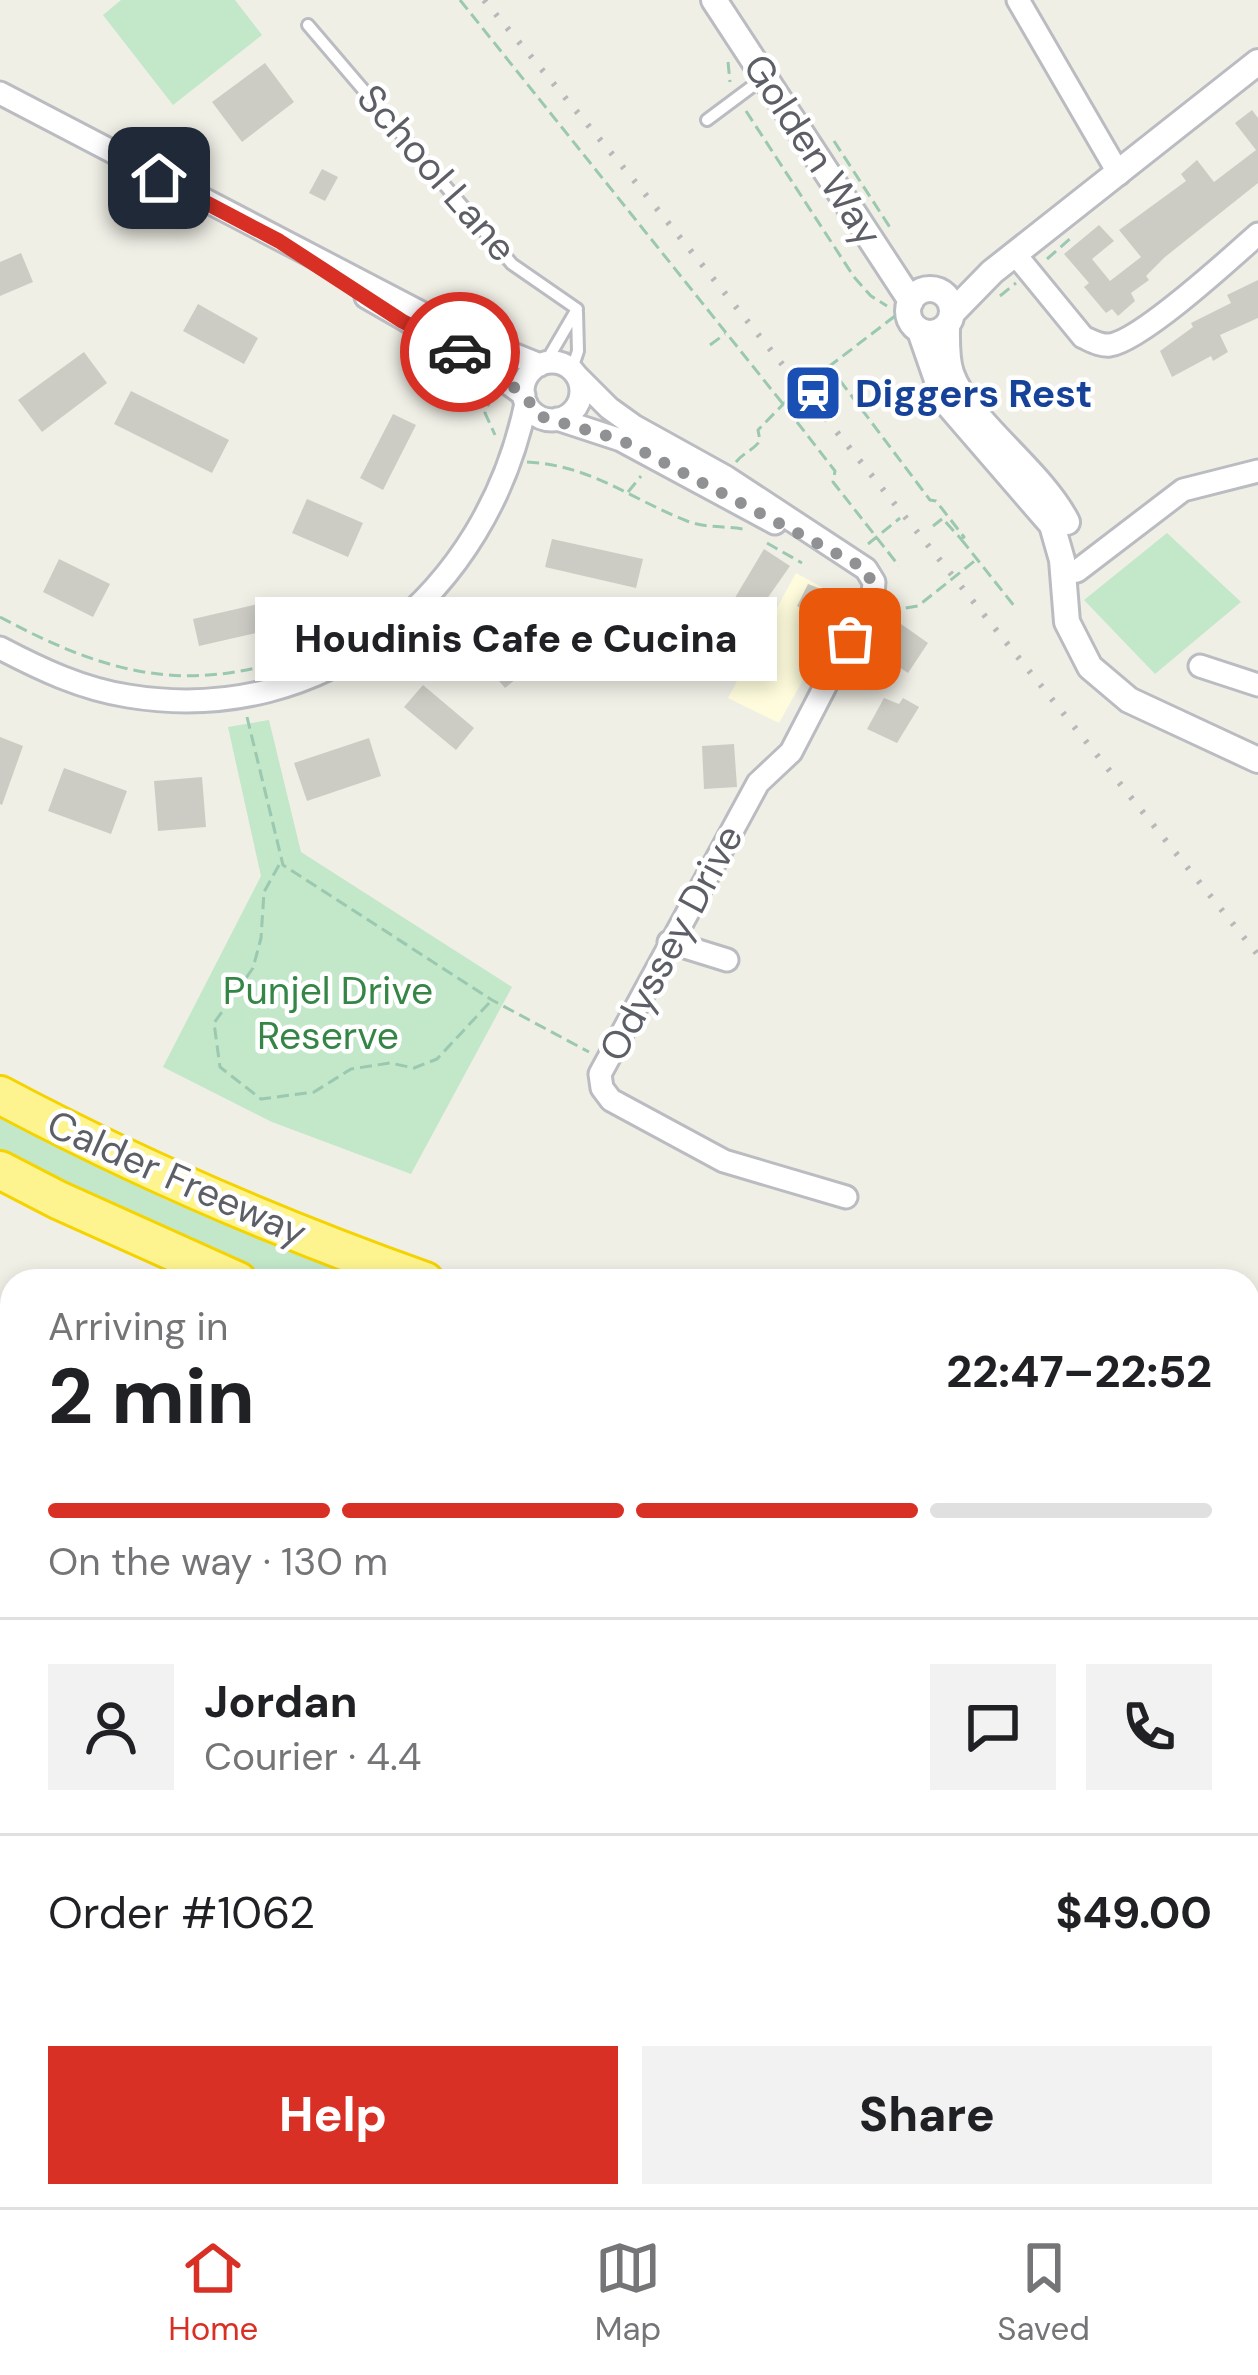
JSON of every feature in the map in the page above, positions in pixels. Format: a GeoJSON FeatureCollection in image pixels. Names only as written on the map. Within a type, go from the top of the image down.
{"type":"FeatureCollection","features":[{"type":"Feature","properties":{"kind":"highway","name":"Calder Freeway"},"geometry":{"type":"LineString","coordinates":[[0,1095],[80,1138],[291,1233],[392,1269]]}},
{"type":"Feature","properties":{"kind":"highway","name":"Calder Freeway"},"geometry":{"type":"LineString","coordinates":[[0,1170],[211,1269]]}},
{"type":"Feature","properties":{"kind":"street","name":"Golden Way"},"geometry":{"type":"LineString","coordinates":[[714,0],[766,75],[920,331],[944,400],[1052,525],[1067,575]]}},
{"type":"Feature","properties":{"kind":"street"},"geometry":{"type":"LineString","coordinates":[[1018,0],[1119,174]]}},
{"type":"Feature","properties":{"kind":"street"},"geometry":{"type":"LineString","coordinates":[[920,331],[934,333],[948,312],[992,272],[1258,62]]}},
{"type":"Feature","properties":{"kind":"street"},"geometry":{"type":"LineString","coordinates":[[0,94],[473,339],[543,363],[560,363],[634,426],[861,558]]}},
{"type":"Feature","properties":{"kind":"street"},"geometry":{"type":"LineString","coordinates":[[1015,254],[1083,337],[1113,345],[1149,323],[1258,233]]}},
{"type":"Feature","properties":{"kind":"street"},"geometry":{"type":"LineString","coordinates":[[279,241],[502,379],[525,399],[531,411],[621,440],[785,529],[861,558]]}},
{"type":"Feature","properties":{"kind":"street"},"geometry":{"type":"LineString","coordinates":[[903,309],[924,290],[948,312],[949,366],[958,388],[1055,501],[1070,530],[1067,622],[1090,667],[1129,700],[1258,760]]}},
{"type":"Feature","properties":{"kind":"street"},"geometry":{"type":"LineString","coordinates":[[514,465],[525,380],[543,363]]}},
{"type":"Feature","properties":{"kind":"street"},"geometry":{"type":"LineString","coordinates":[[0,648],[41,669],[124,695],[192,702],[243,697],[316,674],[394,629],[449,575],[514,465],[552,419],[578,402],[581,393],[574,372]]}},
{"type":"Feature","properties":{"kind":"street"},"geometry":{"type":"LineString","coordinates":[[1067,575],[1183,490],[1258,471]]}},
{"type":"Feature","properties":{"kind":"street","name":"Odyssey Drive"},"geometry":{"type":"LineString","coordinates":[[847,1197],[724,1161],[611,1100],[600,1081],[605,1061],[758,783],[791,752],[873,594],[874,582],[861,558]]}},
{"type":"Feature","properties":{"kind":"street"},"geometry":{"type":"LineString","coordinates":[[1067,575],[1094,652],[1126,684],[1188,724]]}},
{"type":"Feature","properties":{"kind":"street"},"geometry":{"type":"LineString","coordinates":[[1200,666],[1258,686]]}},
{"type":"Feature","properties":{"kind":"street"},"geometry":{"type":"LineString","coordinates":[[669,943],[727,960]]}},
{"type":"Feature","properties":{"kind":"lane","name":"School Lane"},"geometry":{"type":"LineString","coordinates":[[308,25],[512,264],[577,309]]}},
{"type":"Feature","properties":{"kind":"lane"},"geometry":{"type":"LineString","coordinates":[[707,121],[766,75]]}},
{"type":"Feature","properties":{"kind":"lane"},"geometry":{"type":"LineString","coordinates":[[543,363],[577,309]]}},
{"type":"Feature","properties":{"kind":"lane"},"geometry":{"type":"LineString","coordinates":[[574,372],[577,309]]}},
{"type":"Feature","properties":{"kind":"path"},"geometry":{"type":"LineString","coordinates":[[460,0],[835,471],[832,482],[899,566]]}},
{"type":"Feature","properties":{"kind":"path"},"geometry":{"type":"LineString","coordinates":[[737,97],[854,277],[871,296],[878,290]]}},
{"type":"Feature","properties":{"kind":"path"},"geometry":{"type":"LineString","coordinates":[[814,378],[903,309]]}},
{"type":"Feature","properties":{"kind":"path"},"geometry":{"type":"LineString","coordinates":[[710,345],[726,333]]}},
{"type":"Feature","properties":{"kind":"path"},"geometry":{"type":"LineString","coordinates":[[829,366],[962,539]]}},
{"type":"Feature","properties":{"kind":"path"},"geometry":{"type":"LineString","coordinates":[[502,379],[485,413],[497,440],[494,452],[514,465],[580,469],[700,525],[748,532]]}},
{"type":"Feature","properties":{"kind":"path"},"geometry":{"type":"LineString","coordinates":[[734,464],[752,451],[760,441],[758,430],[797,390]]}},
{"type":"Feature","properties":{"kind":"path"},"geometry":{"type":"LineString","coordinates":[[627,493],[646,471]]}},
{"type":"Feature","properties":{"kind":"path"},"geometry":{"type":"LineString","coordinates":[[933,526],[943,519],[944,511]]}},
{"type":"Feature","properties":{"kind":"path"},"geometry":{"type":"LineString","coordinates":[[861,558],[876,537],[900,518]]}},
{"type":"Feature","properties":{"kind":"path"},"geometry":{"type":"LineString","coordinates":[[943,519],[1016,607]]}},
{"type":"Feature","properties":{"kind":"path"},"geometry":{"type":"LineString","coordinates":[[766,542],[802,562]]}},
{"type":"Feature","properties":{"kind":"path"},"geometry":{"type":"LineString","coordinates":[[884,610],[918,606],[977,560]]}},
{"type":"Feature","properties":{"kind":"path"},"geometry":{"type":"LineString","coordinates":[[0,617],[68,651],[110,667],[148,674],[218,676],[254,670],[327,645]]}},
{"type":"Feature","properties":{"kind":"path"},"geometry":{"type":"LineString","coordinates":[[243,697],[281,862],[264,892],[253,968],[214,1023],[220,1067],[261,1099],[314,1092],[352,1069],[390,1063],[414,1068],[437,1059],[492,1000]]}},
{"type":"Feature","properties":{"kind":"path"},"geometry":{"type":"LineString","coordinates":[[281,862],[492,1000],[605,1061]]}},
{"type":"Feature","properties":{"kind":"shaded area"},"geometry":{"type":"Polygon","coordinates":[[[796,573],[847,601],[779,723],[728,698],[796,573]]]}},
{"type":"Feature","properties":{"kind":"green space"},"geometry":{"type":"Polygon","coordinates":[[[121,0],[235,0],[262,35],[173,105],[103,15],[121,0]]]}},
{"type":"Feature","properties":{"kind":"green space"},"geometry":{"type":"Polygon","coordinates":[[[1167,533],[1241,602],[1155,674],[1084,600],[1167,533]]]}},
{"type":"Feature","properties":{"kind":"green space","name":"Punjel Drive Reserve"},"geometry":{"type":"Polygon","coordinates":[[[269,720],[301,852],[512,987],[411,1174],[272,1122],[163,1067],[261,876],[228,727],[269,720]]]}},
{"type":"Feature","properties":{"kind":"green space"},"geometry":{"type":"Polygon","coordinates":[[[0,1110],[166,1200],[346,1269],[254,1269],[61,1185],[0,1151],[0,1110]]]}},
{"type":"Feature","properties":{"kind":"building"},"geometry":{"type":"Polygon","coordinates":[[[265,63],[294,102],[242,142],[212,102],[265,63]]]}},
{"type":"Feature","properties":{"kind":"building"},"geometry":{"type":"Polygon","coordinates":[[[1252,110],[1258,118],[1258,183],[1165,257],[1146,276],[1149,280],[1131,293],[1135,301],[1118,316],[1112,309],[1106,313],[1064,254],[1099,225],[1114,241],[1092,259],[1110,281],[1141,257],[1119,230],[1186,181],[1181,174],[1197,160],[1214,182],[1256,150],[1235,123],[1252,110]]]}},
{"type":"Feature","properties":{"kind":"building"},"geometry":{"type":"Polygon","coordinates":[[[322,169],[338,177],[325,201],[309,193],[322,169]]]}},
{"type":"Feature","properties":{"kind":"building"},"geometry":{"type":"Polygon","coordinates":[[[21,253],[33,282],[0,296],[0,262],[21,253]]]}},
{"type":"Feature","properties":{"kind":"building"},"geometry":{"type":"Polygon","coordinates":[[[1258,280],[1258,318],[1220,335],[1228,352],[1172,377],[1160,351],[1193,327],[1191,323],[1231,303],[1227,295],[1258,280]]]}},
{"type":"Feature","properties":{"kind":"building"},"geometry":{"type":"Polygon","coordinates":[[[198,304],[258,338],[244,364],[183,331],[198,304]]]}},
{"type":"Feature","properties":{"kind":"building"},"geometry":{"type":"Polygon","coordinates":[[[84,352],[107,383],[42,432],[18,400],[84,352]]]}},
{"type":"Feature","properties":{"kind":"building"},"geometry":{"type":"Polygon","coordinates":[[[131,391],[229,440],[212,473],[114,424],[131,391]]]}},
{"type":"Feature","properties":{"kind":"building"},"geometry":{"type":"Polygon","coordinates":[[[393,414],[416,425],[383,490],[360,478],[393,414]]]}},
{"type":"Feature","properties":{"kind":"building"},"geometry":{"type":"Polygon","coordinates":[[[307,499],[363,523],[348,557],[292,533],[307,499]]]}},
{"type":"Feature","properties":{"kind":"building"},"geometry":{"type":"Polygon","coordinates":[[[552,539],[643,559],[636,588],[545,567],[552,539]]]}},
{"type":"Feature","properties":{"kind":"building"},"geometry":{"type":"Polygon","coordinates":[[[764,549],[790,566],[743,633],[747,635],[719,681],[698,670],[715,640],[711,638],[764,549]]]}},
{"type":"Feature","properties":{"kind":"building"},"geometry":{"type":"Polygon","coordinates":[[[59,559],[110,584],[93,617],[43,592],[59,559]]]}},
{"type":"Feature","properties":{"kind":"building"},"geometry":{"type":"Polygon","coordinates":[[[808,584],[837,595],[823,620],[797,606],[808,584]]]}},
{"type":"Feature","properties":{"kind":"building"},"geometry":{"type":"Polygon","coordinates":[[[275,600],[282,627],[199,646],[193,619],[275,600]]]}},
{"type":"Feature","properties":{"kind":"building"},"geometry":{"type":"Polygon","coordinates":[[[535,619],[557,646],[505,688],[483,662],[535,619]]]}},
{"type":"Feature","properties":{"kind":"building"},"geometry":{"type":"Polygon","coordinates":[[[901,624],[928,643],[908,673],[881,655],[901,624]]]}},
{"type":"Feature","properties":{"kind":"building"},"geometry":{"type":"Polygon","coordinates":[[[423,685],[474,728],[456,750],[404,707],[423,685]]]}},
{"type":"Feature","properties":{"kind":"building"},"geometry":{"type":"Polygon","coordinates":[[[884,698],[899,704],[903,698],[919,707],[897,743],[867,729],[884,698]]]}},
{"type":"Feature","properties":{"kind":"building"},"geometry":{"type":"Polygon","coordinates":[[[0,737],[23,746],[2,805],[0,804],[0,737]]]}},
{"type":"Feature","properties":{"kind":"building"},"geometry":{"type":"Polygon","coordinates":[[[369,738],[381,776],[307,801],[294,763],[369,738]]]}},
{"type":"Feature","properties":{"kind":"building"},"geometry":{"type":"Polygon","coordinates":[[[734,744],[737,787],[704,789],[702,746],[734,744]]]}},
{"type":"Feature","properties":{"kind":"building"},"geometry":{"type":"Polygon","coordinates":[[[64,768],[127,791],[111,834],[48,811],[64,768]]]}},
{"type":"Feature","properties":{"kind":"building"},"geometry":{"type":"Polygon","coordinates":[[[202,777],[206,827],[158,831],[154,781],[202,777]]]}},
{"type":"Feature","properties":{"kind":"railway"},"geometry":{"type":"LineString","coordinates":[[484,0],[1258,955]]}},
{"type":"Feature","properties":{"kind":"way so far"},"geometry":{"type":"LineString","coordinates":[[460,352],[524,394],[531,411],[539,416],[621,440],[866,569],[874,582],[873,594],[850,639]]}},
{"type":"Feature","properties":{"kind":"place","name":"Diggers Rest"},"geometry":{"type":"Point","coordinates":[813,393]}},
{"type":"Feature","properties":{"kind":"place","name":"Houdinis Cafe e Cucina"},"geometry":{"type":"Point","coordinates":[850,639]}},
{"type":"Feature","properties":{"kind":"route"},"geometry":{"type":"LineString","coordinates":[[159,178],[279,241],[402,321],[460,352]]}}]}
